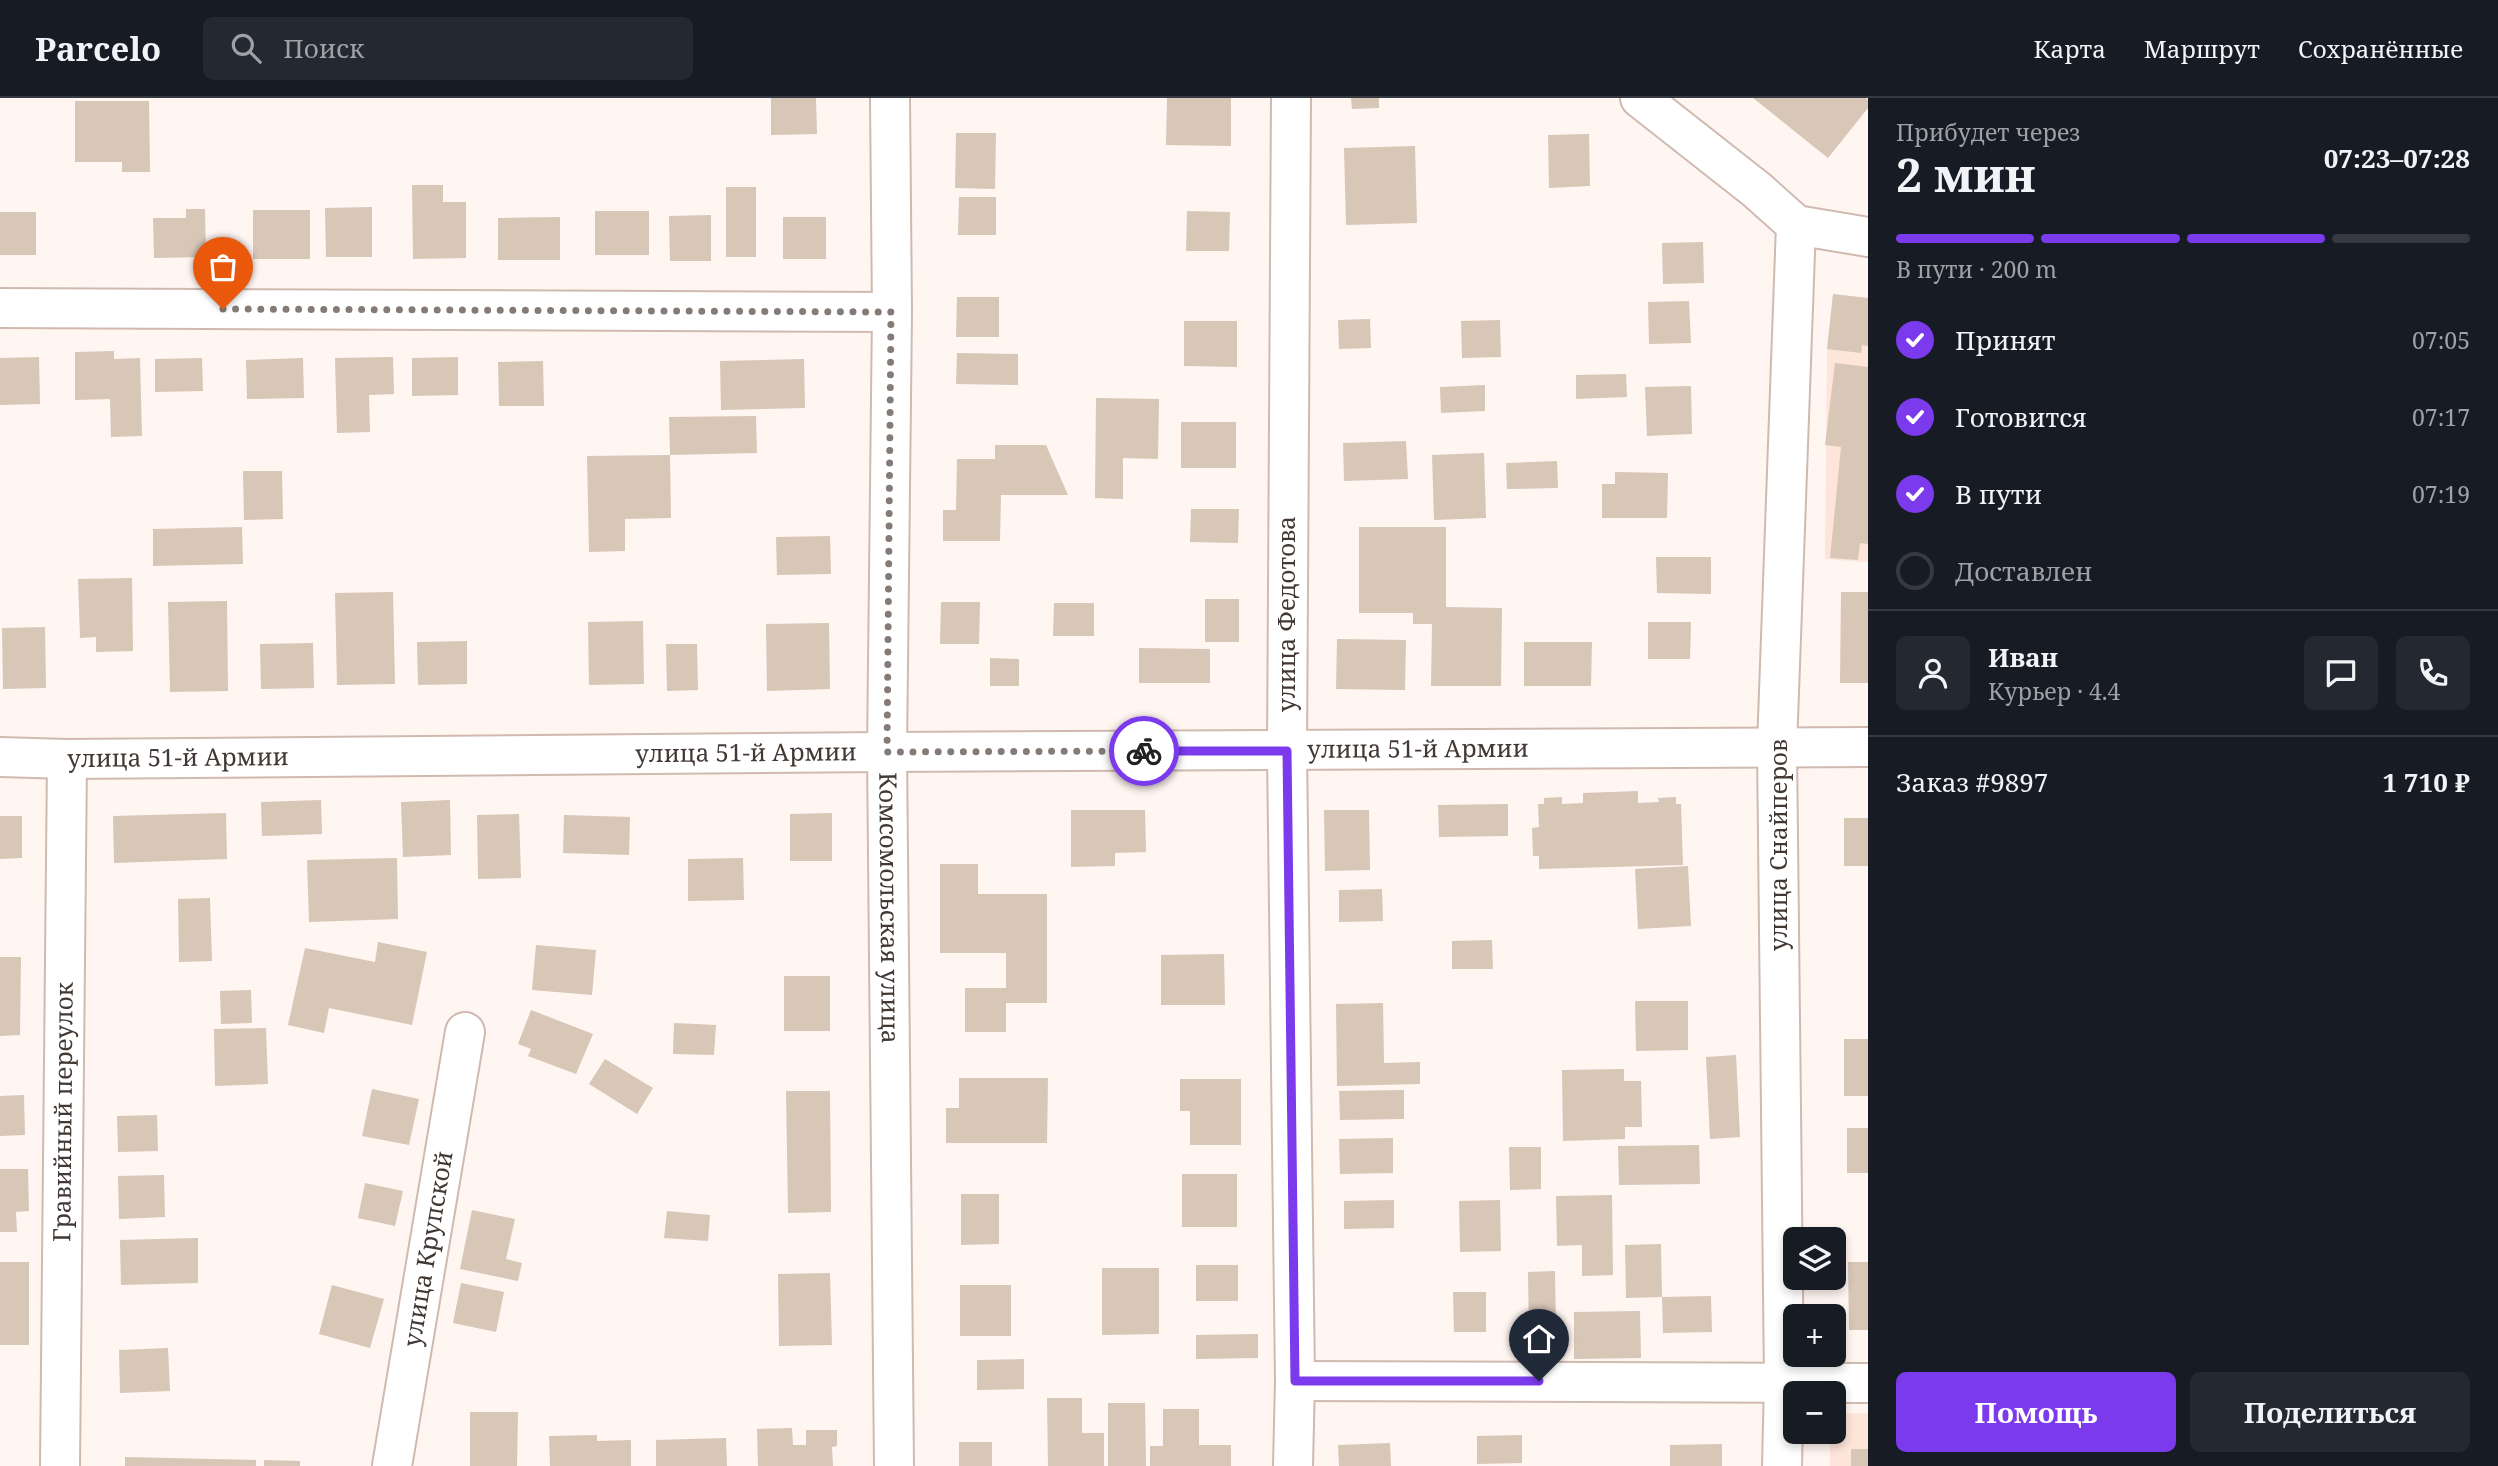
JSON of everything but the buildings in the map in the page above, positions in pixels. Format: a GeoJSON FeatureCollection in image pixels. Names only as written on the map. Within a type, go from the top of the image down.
{"type":"FeatureCollection","features":[{"type":"Feature","properties":{"kind":"street","name":"Комсомольская улица"},"geometry":{"type":"LineString","coordinates":[[890,98],[887,752],[894,1466]]}},
{"type":"Feature","properties":{"kind":"street","name":"улица Федотова"},"geometry":{"type":"LineString","coordinates":[[1291,98],[1287,751],[1295,1381],[1293,1466]]}},
{"type":"Feature","properties":{"kind":"street"},"geometry":{"type":"LineString","coordinates":[[1640,98],[1757,190],[1796,225],[1868,237]]}},
{"type":"Feature","properties":{"kind":"street","name":"улица Снайперов"},"geometry":{"type":"LineString","coordinates":[[1784,1381],[1777,747],[1796,225]]}},
{"type":"Feature","properties":{"kind":"street"},"geometry":{"type":"LineString","coordinates":[[0,308],[891,312]]}},
{"type":"Feature","properties":{"kind":"street","name":"улица 51-й Армии"},"geometry":{"type":"LineString","coordinates":[[0,757],[67,759],[1868,747]]}},
{"type":"Feature","properties":{"kind":"street","name":"Гравийный переулок"},"geometry":{"type":"LineString","coordinates":[[60,1466],[67,759]]}},
{"type":"Feature","properties":{"kind":"street","name":"улица Крупской"},"geometry":{"type":"LineString","coordinates":[[392,1466],[465,1032]]}},
{"type":"Feature","properties":{"kind":"street"},"geometry":{"type":"LineString","coordinates":[[1295,1381],[1783,1382]]}},
{"type":"Feature","properties":{"kind":"street"},"geometry":{"type":"LineString","coordinates":[[1846,1383],[1868,1383]]}},
{"type":"Feature","properties":{"kind":"street","name":"улица Снайперов"},"geometry":{"type":"LineString","coordinates":[[1782,1466],[1783,1424]]}},
{"type":"Feature","properties":{"kind":"shaded area"},"geometry":{"type":"Polygon","coordinates":[[[1833,294],[1868,298],[1868,562],[1825,559],[1827,349],[1833,294]]]}},
{"type":"Feature","properties":{"kind":"shaded area"},"geometry":{"type":"Polygon","coordinates":[[[1868,1413],[1868,1466],[1830,1466],[1830,1444],[1846,1444],[1846,1414],[1868,1413]]]}},
{"type":"Feature","properties":{"kind":"way so far"},"geometry":{"type":"LineString","coordinates":[[223,309],[891,312],[887,752],[1144,751]]}},
{"type":"Feature","properties":{"kind":"route"},"geometry":{"type":"LineString","coordinates":[[1144,751],[1287,751],[1295,1381],[1539,1381]]}}]}
